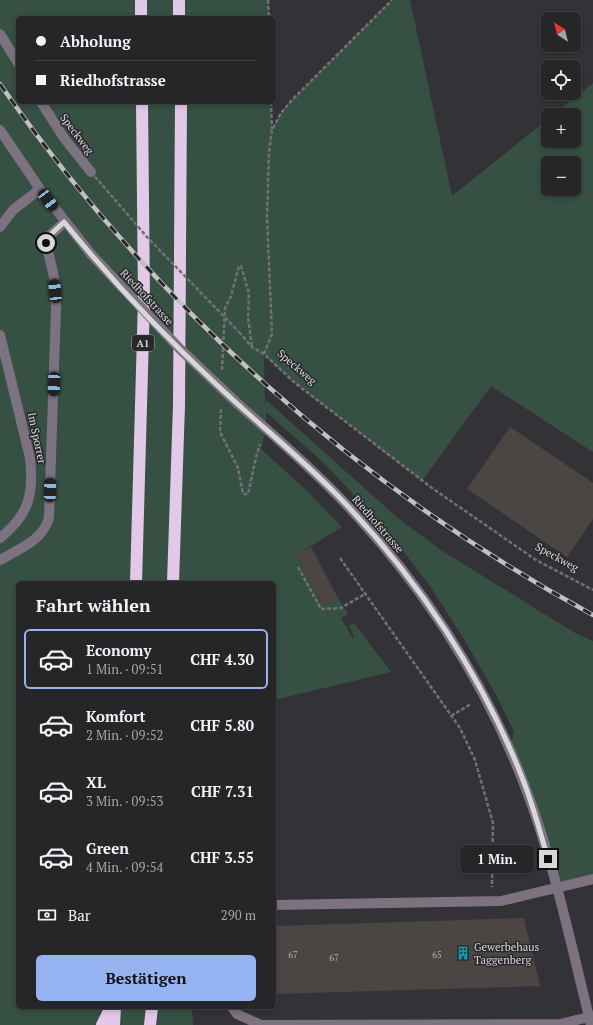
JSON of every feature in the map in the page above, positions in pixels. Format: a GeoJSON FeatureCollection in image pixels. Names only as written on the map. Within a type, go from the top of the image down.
{"type":"FeatureCollection","features":[{"type":"Feature","properties":{"kind":"highway"},"geometry":{"type":"LineString","coordinates":[[141,0],[141,16]]}},
{"type":"Feature","properties":{"kind":"highway"},"geometry":{"type":"LineString","coordinates":[[179,0],[179,16]]}},
{"type":"Feature","properties":{"kind":"highway","name":"A1"},"geometry":{"type":"LineString","coordinates":[[136,581],[144,299],[142,104]]}},
{"type":"Feature","properties":{"kind":"highway"},"geometry":{"type":"LineString","coordinates":[[173,581],[179,405],[181,104]]}},
{"type":"Feature","properties":{"kind":"highway"},"geometry":{"type":"LineString","coordinates":[[102,1025],[111,1009]]}},
{"type":"Feature","properties":{"kind":"highway"},"geometry":{"type":"LineString","coordinates":[[114,1025],[115,1009]]}},
{"type":"Feature","properties":{"kind":"highway"},"geometry":{"type":"LineString","coordinates":[[150,1025],[152,1009]]}},
{"type":"Feature","properties":{"kind":"street"},"geometry":{"type":"LineString","coordinates":[[0,34],[16,60]]}},
{"type":"Feature","properties":{"kind":"street","name":"Speckweg"},"geometry":{"type":"LineString","coordinates":[[42,104],[64,138],[91,172]]}},
{"type":"Feature","properties":{"kind":"street","name":"Riedhofstrasse"},"geometry":{"type":"LineString","coordinates":[[0,130],[40,189],[90,254],[180,349],[238,404],[312,470],[375,537],[431,610],[484,697],[524,784],[536,817],[556,887],[590,1021]]}},
{"type":"Feature","properties":{"kind":"street"},"geometry":{"type":"LineString","coordinates":[[0,227],[13,210],[40,189]]}},
{"type":"Feature","properties":{"kind":"street"},"geometry":{"type":"LineString","coordinates":[[0,560],[42,534],[47,526],[49,517],[56,308],[54,277],[46,243],[49,236],[64,222]]}},
{"type":"Feature","properties":{"kind":"street","name":"Im Sporrer"},"geometry":{"type":"LineString","coordinates":[[0,335],[30,458],[32,476],[31,493],[24,511],[12,528],[0,538]]}},
{"type":"Feature","properties":{"kind":"street"},"geometry":{"type":"LineString","coordinates":[[276,905],[501,901],[593,879]]}},
{"type":"Feature","properties":{"kind":"street"},"geometry":{"type":"LineString","coordinates":[[233,1009],[237,1014],[261,1025],[560,1024],[590,1021]]}},
{"type":"Feature","properties":{"kind":"path"},"geometry":{"type":"LineString","coordinates":[[268,0],[269,16]]}},
{"type":"Feature","properties":{"kind":"path"},"geometry":{"type":"LineString","coordinates":[[272,130],[280,113],[292,100],[392,0]]}},
{"type":"Feature","properties":{"kind":"path"},"geometry":{"type":"LineString","coordinates":[[264,354],[272,334],[267,192],[269,152],[272,130],[271,104]]}},
{"type":"Feature","properties":{"kind":"path","name":"Speckweg"},"geometry":{"type":"LineString","coordinates":[[91,172],[147,237],[252,347],[264,354],[295,383],[467,514],[536,560],[593,590]]}},
{"type":"Feature","properties":{"kind":"path"},"geometry":{"type":"LineString","coordinates":[[222,378],[225,308],[231,296],[239,266],[241,266],[249,294],[248,318],[252,347]]}},
{"type":"Feature","properties":{"kind":"path"},"geometry":{"type":"LineString","coordinates":[[221,401],[220,432],[238,468],[243,494],[248,494],[260,444]]}},
{"type":"Feature","properties":{"kind":"path"},"geometry":{"type":"LineString","coordinates":[[340,558],[460,728],[475,760],[493,823],[492,901]]}},
{"type":"Feature","properties":{"kind":"path"},"geometry":{"type":"LineString","coordinates":[[298,567],[321,609],[341,608],[365,594]]}},
{"type":"Feature","properties":{"kind":"path"},"geometry":{"type":"LineString","coordinates":[[451,716],[484,697]]}},
{"type":"Feature","properties":{"kind":"green space"},"geometry":{"type":"Polygon","coordinates":[[[0,0],[268,0],[269,16],[16,16],[16,104],[271,104],[272,129],[281,113],[292,100],[392,0],[410,0],[452,196],[541,125],[541,148],[581,148],[581,108],[562,108],[572,100],[581,100],[581,93],[593,83],[593,452],[491,386],[422,481],[295,383],[264,355],[265,405],[266,400],[399,519],[441,550],[575,633],[593,641],[593,879],[556,887],[510,751],[514,732],[495,693],[464,639],[430,586],[386,529],[324,463],[266,412],[266,429],[261,449],[305,489],[342,527],[296,555],[323,606],[338,598],[348,614],[341,618],[352,637],[354,636],[349,626],[354,623],[391,672],[276,700],[276,581],[16,581],[16,1009],[192,1009],[193,1025],[0,1025],[0,0]]]}},
{"type":"Feature","properties":{"kind":"building"},"geometry":{"type":"Polygon","coordinates":[[[510,427],[593,483],[593,519],[567,557],[467,489],[510,427]]]}},
{"type":"Feature","properties":{"kind":"building"},"geometry":{"type":"Polygon","coordinates":[[[311,547],[338,598],[323,606],[296,555],[311,547]]]}},
{"type":"Feature","properties":{"kind":"building"},"geometry":{"type":"Polygon","coordinates":[[[524,918],[540,986],[276,994],[276,926],[524,918]]]}},
{"type":"Feature","properties":{"kind":"railway"},"geometry":{"type":"LineString","coordinates":[[0,84],[60,165],[124,242],[193,315],[266,384],[342,449],[423,509],[506,564],[593,615]]}},
{"type":"Feature","properties":{"kind":"place","name":"Gewerbehaus Taggenberg"},"geometry":{"type":"Point","coordinates":[463,953]}},
{"type":"Feature","properties":{"kind":"route"},"geometry":{"type":"LineString","coordinates":[[46,243],[49,236],[64,222],[108,274],[180,349],[218,386],[286,446],[338,496],[375,537],[411,581],[450,638],[484,697],[524,784],[536,817],[548,859]]}}]}
